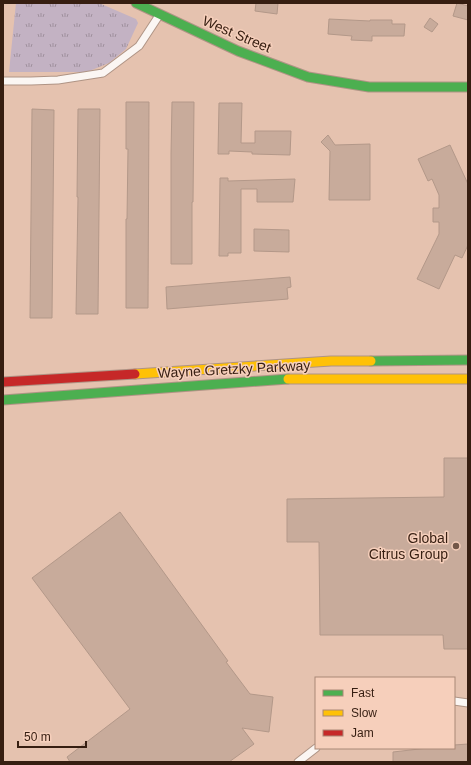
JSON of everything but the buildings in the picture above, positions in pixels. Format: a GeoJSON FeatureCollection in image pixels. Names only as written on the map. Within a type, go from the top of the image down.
{"type":"FeatureCollection","features":[{"type":"Feature","properties":{"kind":"main road","name":"West Street"},"geometry":{"type":"LineString","coordinates":[[136,3],[238,52],[308,77],[369,87],[468,87]]}},
{"type":"Feature","properties":{"kind":"main road","name":"Wayne Gretzky Parkway"},"geometry":{"type":"LineString","coordinates":[[3,382],[331,361],[468,360]]}},
{"type":"Feature","properties":{"kind":"main road","name":"Wayne Gretzky Parkway"},"geometry":{"type":"LineString","coordinates":[[3,400],[296,378],[468,379]]}},
{"type":"Feature","properties":{"kind":"street"},"geometry":{"type":"LineString","coordinates":[[3,81],[31,82],[58,80],[103,73],[138,46],[160,14]]}},
{"type":"Feature","properties":{"kind":"street"},"geometry":{"type":"LineString","coordinates":[[455,701],[468,703]]}},
{"type":"Feature","properties":{"kind":"street"},"geometry":{"type":"LineString","coordinates":[[298,762],[315,749]]}},
{"type":"Feature","properties":{"kind":"green space"},"geometry":{"type":"Polygon","coordinates":[[[16,3],[99,3],[136,19],[138,23],[126,49],[109,63],[87,72],[9,72],[16,3]]]}},
{"type":"Feature","properties":{"kind":"traffic: fast"},"geometry":{"type":"LineString","coordinates":[[136,3],[238,51],[308,77],[369,87],[468,87]]}},
{"type":"Feature","properties":{"kind":"traffic: fast"},"geometry":{"type":"LineString","coordinates":[[371,361],[468,360]]}},
{"type":"Feature","properties":{"kind":"traffic: fast"},"geometry":{"type":"LineString","coordinates":[[3,400],[288,379]]}},
{"type":"Feature","properties":{"kind":"traffic: slow"},"geometry":{"type":"LineString","coordinates":[[135,374],[331,361],[371,361]]}},
{"type":"Feature","properties":{"kind":"traffic: slow"},"geometry":{"type":"LineString","coordinates":[[288,379],[468,379]]}},
{"type":"Feature","properties":{"kind":"traffic: jam"},"geometry":{"type":"LineString","coordinates":[[3,382],[135,374]]}},
{"type":"Feature","properties":{"kind":"place","name":"Global Citrus Group"},"geometry":{"type":"Point","coordinates":[456,546]}}]}
